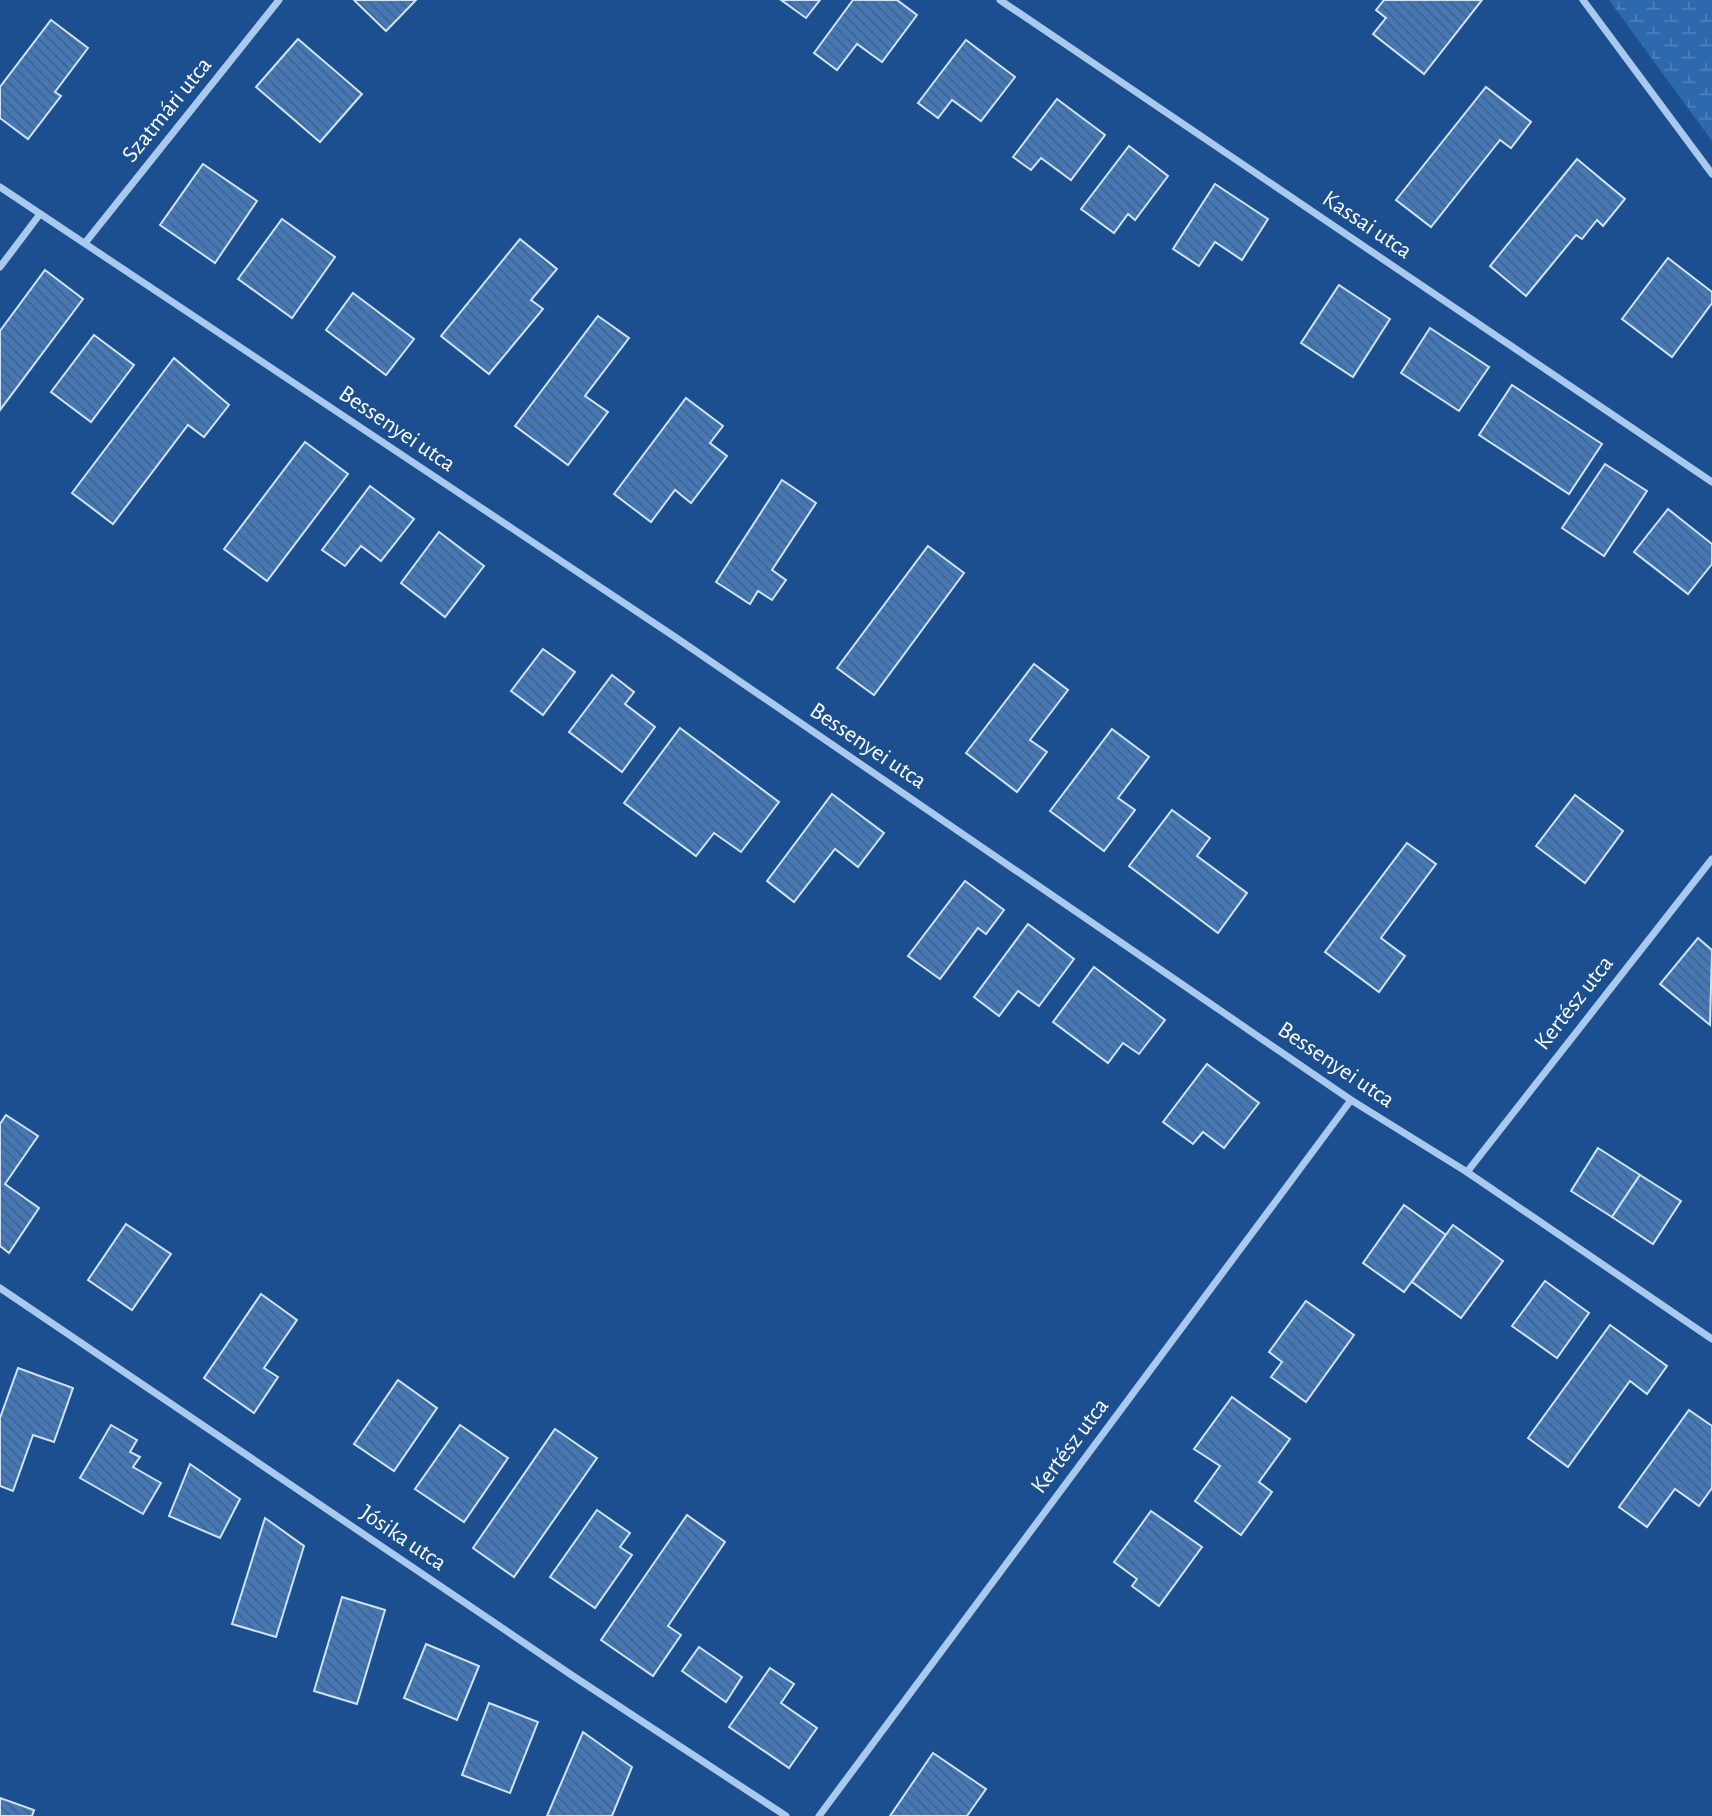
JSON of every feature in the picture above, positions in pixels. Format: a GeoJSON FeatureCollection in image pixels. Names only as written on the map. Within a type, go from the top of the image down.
{"type":"FeatureCollection","features":[{"type":"Feature","properties":{"kind":"street","name":"Szatmári utca"},"geometry":{"type":"LineString","coordinates":[[85,243],[279,0]]}},
{"type":"Feature","properties":{"kind":"street","name":"Kassai utca"},"geometry":{"type":"LineString","coordinates":[[1000,0],[1712,482]]}},
{"type":"Feature","properties":{"kind":"street"},"geometry":{"type":"LineString","coordinates":[[1583,0],[1712,174]]}},
{"type":"Feature","properties":{"kind":"street","name":"Bessenyei utca"},"geometry":{"type":"LineString","coordinates":[[0,187],[678,639],[1351,1100],[1467,1172],[1712,1339]]}},
{"type":"Feature","properties":{"kind":"street"},"geometry":{"type":"LineString","coordinates":[[0,267],[40,214]]}},
{"type":"Feature","properties":{"kind":"street","name":"Kertész utca"},"geometry":{"type":"LineString","coordinates":[[1467,1172],[1712,859]]}},
{"type":"Feature","properties":{"kind":"street","name":"Kertész utca"},"geometry":{"type":"LineString","coordinates":[[819,1816],[1351,1100]]}},
{"type":"Feature","properties":{"kind":"street","name":"Jósika utca"},"geometry":{"type":"LineString","coordinates":[[0,1289],[561,1669],[786,1816]]}},
{"type":"Feature","properties":{"kind":"green space"},"geometry":{"type":"Polygon","coordinates":[[[1609,0],[1712,0],[1712,141],[1609,0]]]}},
{"type":"Feature","properties":{"kind":"building"},"geometry":{"type":"Polygon","coordinates":[[[354,0],[416,0],[386,31],[354,0]]]}},
{"type":"Feature","properties":{"kind":"building"},"geometry":{"type":"Polygon","coordinates":[[[781,0],[820,0],[806,18],[781,0]]]}},
{"type":"Feature","properties":{"kind":"building"},"geometry":{"type":"Polygon","coordinates":[[[853,0],[897,0],[917,15],[882,62],[857,44],[837,70],[814,53],[853,0]]]}},
{"type":"Feature","properties":{"kind":"building"},"geometry":{"type":"Polygon","coordinates":[[[1384,0],[1482,0],[1424,74],[1373,34],[1386,18],[1376,10],[1384,0]]]}},
{"type":"Feature","properties":{"kind":"building"},"geometry":{"type":"Polygon","coordinates":[[[51,20],[88,48],[55,92],[61,96],[28,139],[0,118],[0,87],[51,20]]]}},
{"type":"Feature","properties":{"kind":"building"},"geometry":{"type":"Polygon","coordinates":[[[298,39],[362,94],[320,142],[256,87],[298,39]]]}},
{"type":"Feature","properties":{"kind":"building"},"geometry":{"type":"Polygon","coordinates":[[[966,40],[1015,77],[981,121],[952,100],[938,118],[918,103],[966,40]]]}},
{"type":"Feature","properties":{"kind":"building"},"geometry":{"type":"Polygon","coordinates":[[[1486,87],[1531,122],[1511,148],[1500,140],[1431,227],[1396,200],[1486,87]]]}},
{"type":"Feature","properties":{"kind":"building"},"geometry":{"type":"Polygon","coordinates":[[[1057,99],[1105,135],[1071,180],[1041,158],[1031,170],[1013,157],[1057,99]]]}},
{"type":"Feature","properties":{"kind":"building"},"geometry":{"type":"Polygon","coordinates":[[[1129,146],[1168,176],[1135,220],[1128,214],[1114,233],[1081,209],[1129,146]]]}},
{"type":"Feature","properties":{"kind":"building"},"geometry":{"type":"Polygon","coordinates":[[[1577,159],[1625,199],[1603,226],[1597,220],[1582,239],[1576,235],[1526,296],[1490,266],[1577,159]]]}},
{"type":"Feature","properties":{"kind":"building"},"geometry":{"type":"Polygon","coordinates":[[[203,164],[257,201],[215,263],[160,225],[203,164]]]}},
{"type":"Feature","properties":{"kind":"building"},"geometry":{"type":"Polygon","coordinates":[[[1215,184],[1268,219],[1242,260],[1215,242],[1199,266],[1173,249],[1215,184]]]}},
{"type":"Feature","properties":{"kind":"building"},"geometry":{"type":"Polygon","coordinates":[[[282,219],[335,257],[292,318],[238,279],[282,219]]]}},
{"type":"Feature","properties":{"kind":"building"},"geometry":{"type":"Polygon","coordinates":[[[520,239],[557,269],[531,300],[543,309],[489,374],[441,336],[520,239]]]}},
{"type":"Feature","properties":{"kind":"building"},"geometry":{"type":"Polygon","coordinates":[[[1668,258],[1712,292],[1712,303],[1672,357],[1622,319],[1668,258]]]}},
{"type":"Feature","properties":{"kind":"building"},"geometry":{"type":"Polygon","coordinates":[[[45,270],[83,299],[0,410],[0,331],[45,270]]]}},
{"type":"Feature","properties":{"kind":"building"},"geometry":{"type":"Polygon","coordinates":[[[1339,285],[1390,319],[1353,377],[1301,343],[1339,285]]]}},
{"type":"Feature","properties":{"kind":"building"},"geometry":{"type":"Polygon","coordinates":[[[353,293],[414,339],[386,375],[326,330],[353,293]]]}},
{"type":"Feature","properties":{"kind":"building"},"geometry":{"type":"Polygon","coordinates":[[[598,316],[629,338],[585,396],[608,412],[568,465],[515,426],[598,316]]]}},
{"type":"Feature","properties":{"kind":"building"},"geometry":{"type":"Polygon","coordinates":[[[1430,328],[1489,367],[1459,411],[1401,373],[1430,328]]]}},
{"type":"Feature","properties":{"kind":"building"},"geometry":{"type":"Polygon","coordinates":[[[94,335],[134,365],[91,422],[51,392],[94,335]]]}},
{"type":"Feature","properties":{"kind":"building"},"geometry":{"type":"Polygon","coordinates":[[[174,358],[229,405],[204,437],[188,425],[113,524],[72,493],[174,358]]]}},
{"type":"Feature","properties":{"kind":"building"},"geometry":{"type":"Polygon","coordinates":[[[1512,385],[1602,444],[1569,494],[1479,435],[1512,385]]]}},
{"type":"Feature","properties":{"kind":"building"},"geometry":{"type":"Polygon","coordinates":[[[686,398],[723,426],[710,443],[727,456],[691,503],[675,490],[651,522],[614,494],[686,398]]]}},
{"type":"Feature","properties":{"kind":"building"},"geometry":{"type":"Polygon","coordinates":[[[305,442],[348,474],[267,581],[224,549],[305,442]]]}},
{"type":"Feature","properties":{"kind":"building"},"geometry":{"type":"Polygon","coordinates":[[[1605,464],[1647,491],[1604,556],[1562,528],[1605,464]]]}},
{"type":"Feature","properties":{"kind":"building"},"geometry":{"type":"Polygon","coordinates":[[[782,480],[816,503],[772,570],[786,580],[772,600],[758,591],[750,604],[716,582],[782,480]]]}},
{"type":"Feature","properties":{"kind":"building"},"geometry":{"type":"Polygon","coordinates":[[[370,486],[414,519],[381,561],[361,546],[345,566],[322,550],[370,486]]]}},
{"type":"Feature","properties":{"kind":"building"},"geometry":{"type":"Polygon","coordinates":[[[1668,509],[1712,544],[1712,564],[1688,594],[1634,552],[1668,509]]]}},
{"type":"Feature","properties":{"kind":"building"},"geometry":{"type":"Polygon","coordinates":[[[439,532],[484,566],[445,617],[401,583],[439,532]]]}},
{"type":"Feature","properties":{"kind":"building"},"geometry":{"type":"Polygon","coordinates":[[[928,546],[964,573],[874,695],[837,668],[928,546]]]}},
{"type":"Feature","properties":{"kind":"building"},"geometry":{"type":"Polygon","coordinates":[[[543,649],[575,672],[543,715],[511,691],[543,649]]]}},
{"type":"Feature","properties":{"kind":"building"},"geometry":{"type":"Polygon","coordinates":[[[1034,664],[1068,690],[1030,740],[1047,752],[1017,792],[966,753],[1034,664]]]}},
{"type":"Feature","properties":{"kind":"building"},"geometry":{"type":"Polygon","coordinates":[[[612,675],[634,692],[625,704],[655,727],[622,772],[569,732],[612,675]]]}},
{"type":"Feature","properties":{"kind":"building"},"geometry":{"type":"Polygon","coordinates":[[[680,728],[779,802],[741,852],[714,833],[696,856],[624,803],[680,728]]]}},
{"type":"Feature","properties":{"kind":"building"},"geometry":{"type":"Polygon","coordinates":[[[1112,729],[1149,757],[1118,798],[1135,810],[1104,851],[1050,811],[1112,729]]]}},
{"type":"Feature","properties":{"kind":"building"},"geometry":{"type":"Polygon","coordinates":[[[832,794],[884,833],[858,867],[835,849],[794,902],[767,881],[832,794]]]}},
{"type":"Feature","properties":{"kind":"building"},"geometry":{"type":"Polygon","coordinates":[[[1575,795],[1623,831],[1585,883],[1536,846],[1575,795]]]}},
{"type":"Feature","properties":{"kind":"building"},"geometry":{"type":"Polygon","coordinates":[[[1172,810],[1210,838],[1197,856],[1247,893],[1218,933],[1129,866],[1172,810]]]}},
{"type":"Feature","properties":{"kind":"building"},"geometry":{"type":"Polygon","coordinates":[[[1407,843],[1436,864],[1381,938],[1405,956],[1379,992],[1325,952],[1407,843]]]}},
{"type":"Feature","properties":{"kind":"building"},"geometry":{"type":"Polygon","coordinates":[[[965,881],[1004,910],[986,934],[978,928],[940,979],[908,956],[965,881]]]}},
{"type":"Feature","properties":{"kind":"building"},"geometry":{"type":"Polygon","coordinates":[[[1028,924],[1074,959],[1039,1006],[1018,991],[999,1016],[974,997],[1028,924]]]}},
{"type":"Feature","properties":{"kind":"building"},"geometry":{"type":"Polygon","coordinates":[[[1698,938],[1712,950],[1710,1025],[1660,984],[1698,938]]]}},
{"type":"Feature","properties":{"kind":"building"},"geometry":{"type":"Polygon","coordinates":[[[1094,967],[1165,1020],[1139,1054],[1123,1043],[1108,1063],[1053,1022],[1094,967]]]}},
{"type":"Feature","properties":{"kind":"building"},"geometry":{"type":"Polygon","coordinates":[[[1207,1064],[1259,1103],[1224,1148],[1203,1132],[1193,1144],[1163,1122],[1207,1064]]]}},
{"type":"Feature","properties":{"kind":"building"},"geometry":{"type":"Polygon","coordinates":[[[6,1115],[38,1136],[5,1184],[39,1208],[9,1253],[0,1246],[0,1124],[6,1115]]]}},
{"type":"Feature","properties":{"kind":"building"},"geometry":{"type":"Polygon","coordinates":[[[1598,1148],[1640,1175],[1612,1217],[1571,1191],[1598,1148]]]}},
{"type":"Feature","properties":{"kind":"building"},"geometry":{"type":"Polygon","coordinates":[[[1640,1175],[1681,1201],[1653,1244],[1612,1217],[1640,1175]]]}},
{"type":"Feature","properties":{"kind":"building"},"geometry":{"type":"Polygon","coordinates":[[[1404,1205],[1446,1235],[1404,1292],[1363,1263],[1404,1205]]]}},
{"type":"Feature","properties":{"kind":"building"},"geometry":{"type":"Polygon","coordinates":[[[126,1224],[171,1254],[132,1310],[88,1280],[126,1224]]]}},
{"type":"Feature","properties":{"kind":"building"},"geometry":{"type":"Polygon","coordinates":[[[1453,1225],[1503,1261],[1461,1318],[1412,1282],[1453,1225]]]}},
{"type":"Feature","properties":{"kind":"building"},"geometry":{"type":"Polygon","coordinates":[[[1545,1281],[1589,1313],[1557,1358],[1512,1326],[1545,1281]]]}},
{"type":"Feature","properties":{"kind":"building"},"geometry":{"type":"Polygon","coordinates":[[[261,1294],[297,1320],[264,1368],[278,1377],[254,1413],[204,1378],[261,1294]]]}},
{"type":"Feature","properties":{"kind":"building"},"geometry":{"type":"Polygon","coordinates":[[[1306,1301],[1354,1335],[1306,1402],[1271,1377],[1282,1362],[1269,1352],[1306,1301]]]}},
{"type":"Feature","properties":{"kind":"building"},"geometry":{"type":"Polygon","coordinates":[[[1610,1325],[1667,1366],[1647,1394],[1630,1381],[1568,1467],[1528,1438],[1610,1325]]]}},
{"type":"Feature","properties":{"kind":"building"},"geometry":{"type":"Polygon","coordinates":[[[18,1368],[73,1388],[54,1442],[33,1435],[13,1491],[0,1486],[0,1418],[18,1368]]]}},
{"type":"Feature","properties":{"kind":"building"},"geometry":{"type":"Polygon","coordinates":[[[398,1380],[437,1408],[394,1471],[354,1444],[398,1380]]]}},
{"type":"Feature","properties":{"kind":"building"},"geometry":{"type":"Polygon","coordinates":[[[1232,1397],[1290,1439],[1259,1482],[1272,1492],[1241,1535],[1195,1501],[1220,1466],[1194,1449],[1232,1397]]]}},
{"type":"Feature","properties":{"kind":"building"},"geometry":{"type":"Polygon","coordinates":[[[1689,1410],[1712,1426],[1712,1488],[1699,1506],[1675,1489],[1647,1527],[1619,1507],[1689,1410]]]}},
{"type":"Feature","properties":{"kind":"building"},"geometry":{"type":"Polygon","coordinates":[[[111,1425],[137,1440],[130,1452],[140,1457],[133,1467],[161,1483],[143,1514],[80,1478],[111,1425]]]}},
{"type":"Feature","properties":{"kind":"building"},"geometry":{"type":"Polygon","coordinates":[[[460,1425],[508,1458],[464,1522],[415,1489],[460,1425]]]}},
{"type":"Feature","properties":{"kind":"building"},"geometry":{"type":"Polygon","coordinates":[[[555,1429],[597,1458],[514,1577],[473,1548],[555,1429]]]}},
{"type":"Feature","properties":{"kind":"building"},"geometry":{"type":"Polygon","coordinates":[[[190,1464],[240,1499],[220,1538],[169,1516],[190,1464]]]}},
{"type":"Feature","properties":{"kind":"building"},"geometry":{"type":"Polygon","coordinates":[[[597,1510],[630,1533],[620,1547],[632,1555],[595,1608],[550,1577],[597,1510]]]}},
{"type":"Feature","properties":{"kind":"building"},"geometry":{"type":"Polygon","coordinates":[[[1151,1511],[1202,1547],[1159,1606],[1132,1586],[1137,1579],[1114,1562],[1151,1511]]]}},
{"type":"Feature","properties":{"kind":"building"},"geometry":{"type":"Polygon","coordinates":[[[687,1515],[725,1542],[668,1626],[681,1635],[653,1676],[601,1640],[687,1515]]]}},
{"type":"Feature","properties":{"kind":"building"},"geometry":{"type":"Polygon","coordinates":[[[265,1518],[304,1546],[276,1637],[232,1624],[265,1518]]]}},
{"type":"Feature","properties":{"kind":"building"},"geometry":{"type":"Polygon","coordinates":[[[342,1597],[385,1610],[357,1704],[314,1691],[342,1597]]]}},
{"type":"Feature","properties":{"kind":"building"},"geometry":{"type":"Polygon","coordinates":[[[426,1644],[479,1666],[457,1720],[404,1698],[426,1644]]]}},
{"type":"Feature","properties":{"kind":"building"},"geometry":{"type":"Polygon","coordinates":[[[699,1647],[742,1677],[726,1702],[682,1671],[699,1647]]]}},
{"type":"Feature","properties":{"kind":"building"},"geometry":{"type":"Polygon","coordinates":[[[770,1668],[794,1684],[781,1703],[817,1728],[789,1768],[729,1727],[770,1668]]]}},
{"type":"Feature","properties":{"kind":"building"},"geometry":{"type":"Polygon","coordinates":[[[489,1703],[538,1722],[510,1793],[462,1775],[489,1703]]]}},
{"type":"Feature","properties":{"kind":"building"},"geometry":{"type":"Polygon","coordinates":[[[583,1732],[632,1767],[612,1816],[547,1816],[583,1732]]]}},
{"type":"Feature","properties":{"kind":"building"},"geometry":{"type":"Polygon","coordinates":[[[933,1753],[986,1789],[967,1816],[890,1816],[933,1753]]]}},
{"type":"Feature","properties":{"kind":"building"},"geometry":{"type":"Polygon","coordinates":[[[0,1798],[34,1810],[32,1816],[0,1816],[0,1798]]]}}]}
